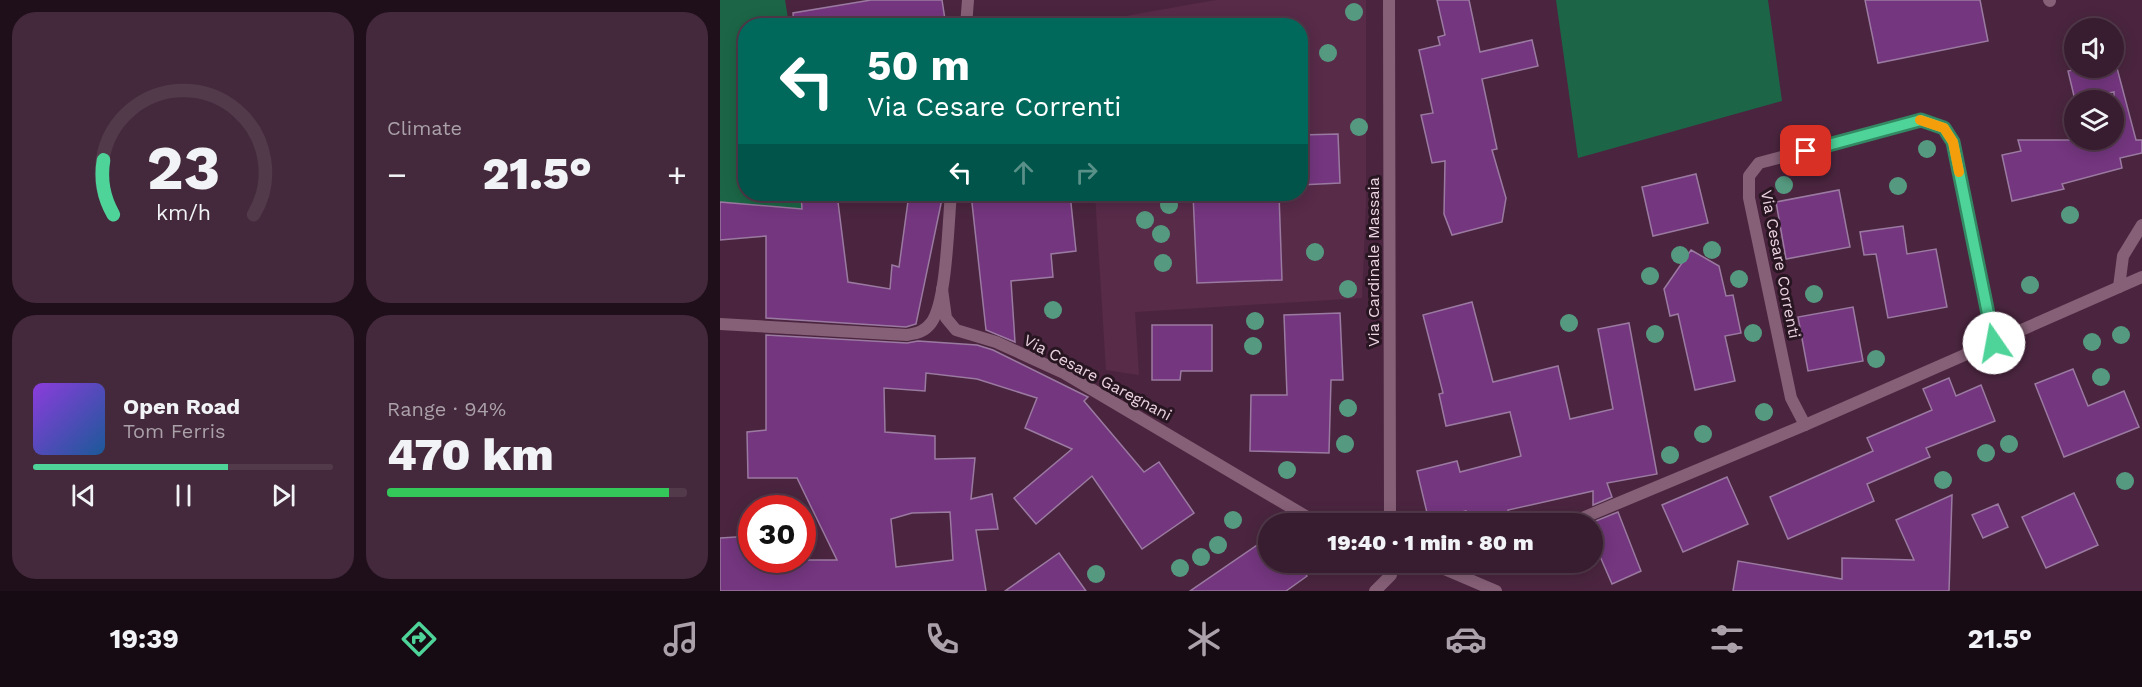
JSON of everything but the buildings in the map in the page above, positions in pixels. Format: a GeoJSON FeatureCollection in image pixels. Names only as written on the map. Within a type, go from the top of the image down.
{"type":"FeatureCollection","features":[{"type":"Feature","properties":{"kind":"street"},"geometry":{"type":"LineString","coordinates":[[967,18],[968,0]]}},
{"type":"Feature","properties":{"kind":"street","name":"Via Cardinale Massaia"},"geometry":{"type":"LineString","coordinates":[[1389,0],[1390,513]]}},
{"type":"Feature","properties":{"kind":"street","name":"Via Cesare Correnti"},"geometry":{"type":"LineString","coordinates":[[1805,425],[1791,398],[1749,198],[1749,176],[1759,163],[1921,120],[1944,128],[1953,142],[1994,343]]}},
{"type":"Feature","properties":{"kind":"street"},"geometry":{"type":"LineString","coordinates":[[720,324],[907,335],[922,332],[933,321],[942,289],[950,201]]}},
{"type":"Feature","properties":{"kind":"street"},"geometry":{"type":"LineString","coordinates":[[2119,287],[2122,256],[2142,225]]}},
{"type":"Feature","properties":{"kind":"street"},"geometry":{"type":"LineString","coordinates":[[1594,513],[1805,425],[2142,277]]}},
{"type":"Feature","properties":{"kind":"street","name":"Via Cesare Garegnani"},"geometry":{"type":"LineString","coordinates":[[942,289],[946,318],[956,330],[996,342],[1064,373],[1300,513]]}},
{"type":"Feature","properties":{"kind":"street"},"geometry":{"type":"LineString","coordinates":[[1375,591],[1391,573]]}},
{"type":"Feature","properties":{"kind":"street"},"geometry":{"type":"LineString","coordinates":[[1454,573],[1496,591]]}},
{"type":"Feature","properties":{"kind":"shaded area"},"geometry":{"type":"Polygon","coordinates":[[[1216,0],[1366,0],[1366,201],[1362,298],[1135,312],[1139,375],[1106,370],[1095,201],[1308,201],[1308,18],[1119,18],[1216,0]]]}},
{"type":"Feature","properties":{"kind":"green space"},"geometry":{"type":"Polygon","coordinates":[[[720,0],[785,0],[788,18],[738,18],[738,201],[801,201],[802,209],[720,202],[720,0]]]}},
{"type":"Feature","properties":{"kind":"green space"},"geometry":{"type":"Polygon","coordinates":[[[1556,0],[1768,0],[1782,101],[1578,158],[1556,0]]]}},
{"type":"Feature","properties":{"kind":"slow traffic"},"geometry":{"type":"LineString","coordinates":[[1920,120],[1944,128],[1953,142],[1959,172]]}},
{"type":"Feature","properties":{"kind":"route"},"geometry":{"type":"LineString","coordinates":[[1806,151],[1921,120],[1944,128],[1953,142],[1994,343]]}}]}
